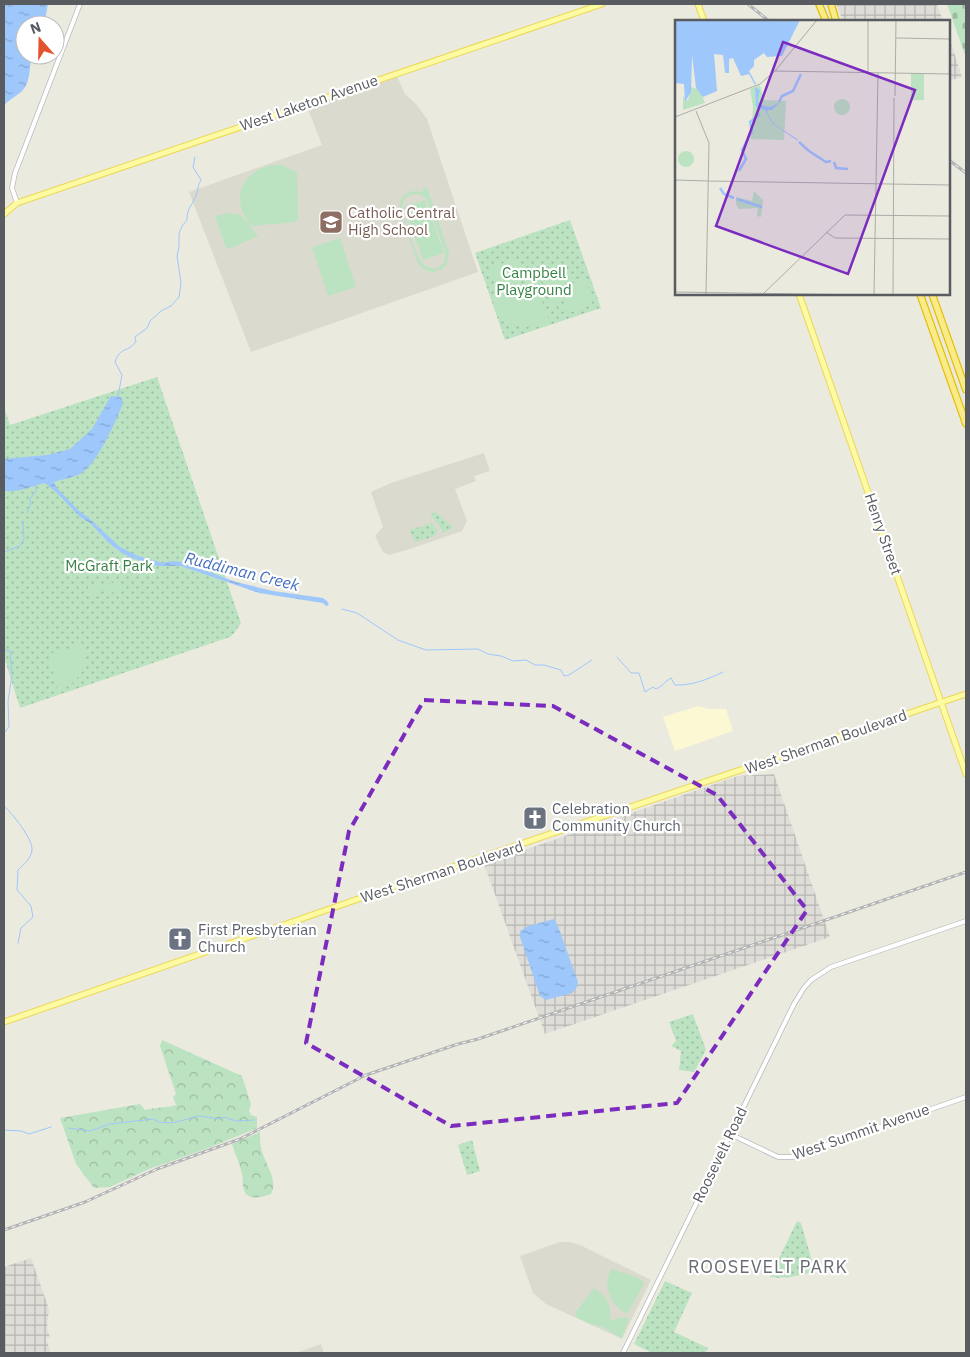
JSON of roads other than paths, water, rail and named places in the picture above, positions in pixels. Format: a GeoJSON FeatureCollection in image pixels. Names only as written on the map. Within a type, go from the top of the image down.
{"type":"FeatureCollection","features":[{"type":"Feature","properties":{"kind":"highway"},"geometry":{"type":"LineString","coordinates":[[820,4],[826,20]]}},
{"type":"Feature","properties":{"kind":"highway"},"geometry":{"type":"LineString","coordinates":[[831,4],[836,20]]}},
{"type":"Feature","properties":{"kind":"highway"},"geometry":{"type":"LineString","coordinates":[[920,295],[966,424]]}},
{"type":"Feature","properties":{"kind":"highway"},"geometry":{"type":"LineString","coordinates":[[932,295],[966,390]]}},
{"type":"Feature","properties":{"kind":"highway"},"geometry":{"type":"LineString","coordinates":[[925,308],[931,315],[946,357],[952,360],[954,355]]}},
{"type":"Feature","properties":{"kind":"main road","name":"West Laketon Avenue"},"geometry":{"type":"LineString","coordinates":[[17,203],[602,4]]}},
{"type":"Feature","properties":{"kind":"main road"},"geometry":{"type":"LineString","coordinates":[[698,4],[704,20]]}},
{"type":"Feature","properties":{"kind":"main road"},"geometry":{"type":"LineString","coordinates":[[4,214],[17,203]]}},
{"type":"Feature","properties":{"kind":"main road","name":"Henry Street"},"geometry":{"type":"LineString","coordinates":[[799,295],[966,774]]}},
{"type":"Feature","properties":{"kind":"main road","name":"West Sherman Boulevard"},"geometry":{"type":"LineString","coordinates":[[4,1022],[387,889],[463,865],[966,694]]}},
{"type":"Feature","properties":{"kind":"street"},"geometry":{"type":"LineString","coordinates":[[17,203],[12,188],[15,173],[80,4]]}},
{"type":"Feature","properties":{"kind":"street","name":"Roosevelt Road"},"geometry":{"type":"LineString","coordinates":[[623,1353],[798,996],[811,980],[831,967],[966,921]]}},
{"type":"Feature","properties":{"kind":"street","name":"West Summit Avenue"},"geometry":{"type":"LineString","coordinates":[[730,1134],[778,1157],[793,1157],[966,1096]]}},
{"type":"Feature","properties":{"kind":"water"},"geometry":{"type":"Polygon","coordinates":[[[4,4],[48,4],[46,15],[15,15],[15,65],[31,65],[26,86],[4,105],[4,4]]]}},
{"type":"Feature","properties":{"kind":"water"},"geometry":{"type":"Polygon","coordinates":[[[111,396],[121,397],[123,403],[111,431],[93,462],[80,474],[54,482],[56,487],[78,510],[120,547],[138,556],[163,563],[171,561],[182,562],[236,582],[273,591],[323,598],[329,605],[259,593],[181,566],[158,566],[132,558],[109,543],[90,523],[80,517],[45,483],[20,490],[4,491],[4,459],[47,455],[70,449],[92,429],[111,396]]]}},
{"type":"Feature","properties":{"kind":"water"},"geometry":{"type":"Polygon","coordinates":[[[554,919],[578,982],[577,987],[572,993],[546,1000],[540,996],[520,937],[520,931],[528,926],[554,919]]]}},
{"type":"Feature","properties":{"kind":"waterway"},"geometry":{"type":"LineString","coordinates":[[118,396],[122,375],[115,362],[117,357],[122,351],[133,345],[136,341],[135,337],[147,328],[150,321],[161,311],[171,306],[179,297],[181,283],[177,256],[179,234],[187,220],[188,212],[201,180],[193,167],[195,157]]}},
{"type":"Feature","properties":{"kind":"waterway"},"geometry":{"type":"LineString","coordinates":[[27,513],[30,499],[36,491],[35,485]]}},
{"type":"Feature","properties":{"kind":"waterway"},"geometry":{"type":"LineString","coordinates":[[4,552],[20,546],[24,539],[23,521]]}},
{"type":"Feature","properties":{"kind":"waterway","name":"Ruddiman Creek"},"geometry":{"type":"LineString","coordinates":[[342,609],[357,613],[398,640],[426,650],[478,649],[513,661],[526,660],[535,665],[544,665],[561,670],[564,676],[569,675],[592,660]]}},
{"type":"Feature","properties":{"kind":"waterway"},"geometry":{"type":"LineString","coordinates":[[4,650],[10,651],[12,675],[8,701],[9,727],[4,733]]}},
{"type":"Feature","properties":{"kind":"waterway","name":"Ruddiman Creek"},"geometry":{"type":"LineString","coordinates":[[617,657],[631,673],[639,673],[645,692],[653,687],[658,688],[671,678],[675,685],[687,684],[723,672]]}},
{"type":"Feature","properties":{"kind":"waterway"},"geometry":{"type":"LineString","coordinates":[[4,806],[26,833],[32,850],[29,859],[18,870],[17,890],[31,906],[33,917],[21,928],[18,943]]}},
{"type":"Feature","properties":{"kind":"waterway"},"geometry":{"type":"LineString","coordinates":[[68,1128],[90,1131],[110,1124],[153,1119],[159,1122],[172,1123],[199,1116],[220,1119],[224,1117],[236,1121],[254,1120]]}},
{"type":"Feature","properties":{"kind":"waterway"},"geometry":{"type":"LineString","coordinates":[[4,1130],[21,1131],[29,1134],[51,1127]]}},
{"type":"Feature","properties":{"kind":"railway"},"geometry":{"type":"LineString","coordinates":[[748,4],[768,20]]}},
{"type":"Feature","properties":{"kind":"railway"},"geometry":{"type":"LineString","coordinates":[[950,161],[966,173]]}},
{"type":"Feature","properties":{"kind":"railway"},"geometry":{"type":"LineString","coordinates":[[4,1230],[85,1202],[157,1169],[240,1139],[366,1075],[478,1039],[966,872]]}},
{"type":"Feature","properties":{"kind":"place","name":"Catholic Central High School"},"geometry":{"type":"Point","coordinates":[331,222]}},
{"type":"Feature","properties":{"kind":"place","name":"Celebration Community Church"},"geometry":{"type":"Point","coordinates":[535,818]}},
{"type":"Feature","properties":{"kind":"place","name":"First Presbyterian Church"},"geometry":{"type":"Point","coordinates":[180,939]}},
{"type":"Feature","properties":{"kind":"district","name":"ROOSEVELT PARK"},"geometry":{"type":"Point","coordinates":[768,1267]}},
{"type":"Feature","properties":{"kind":"park label","name":"Campbell Playground"},"geometry":{"type":"Point","coordinates":[534,282]}},
{"type":"Feature","properties":{"kind":"park label","name":"McGraft Park"},"geometry":{"type":"Point","coordinates":[109,566]}}]}
